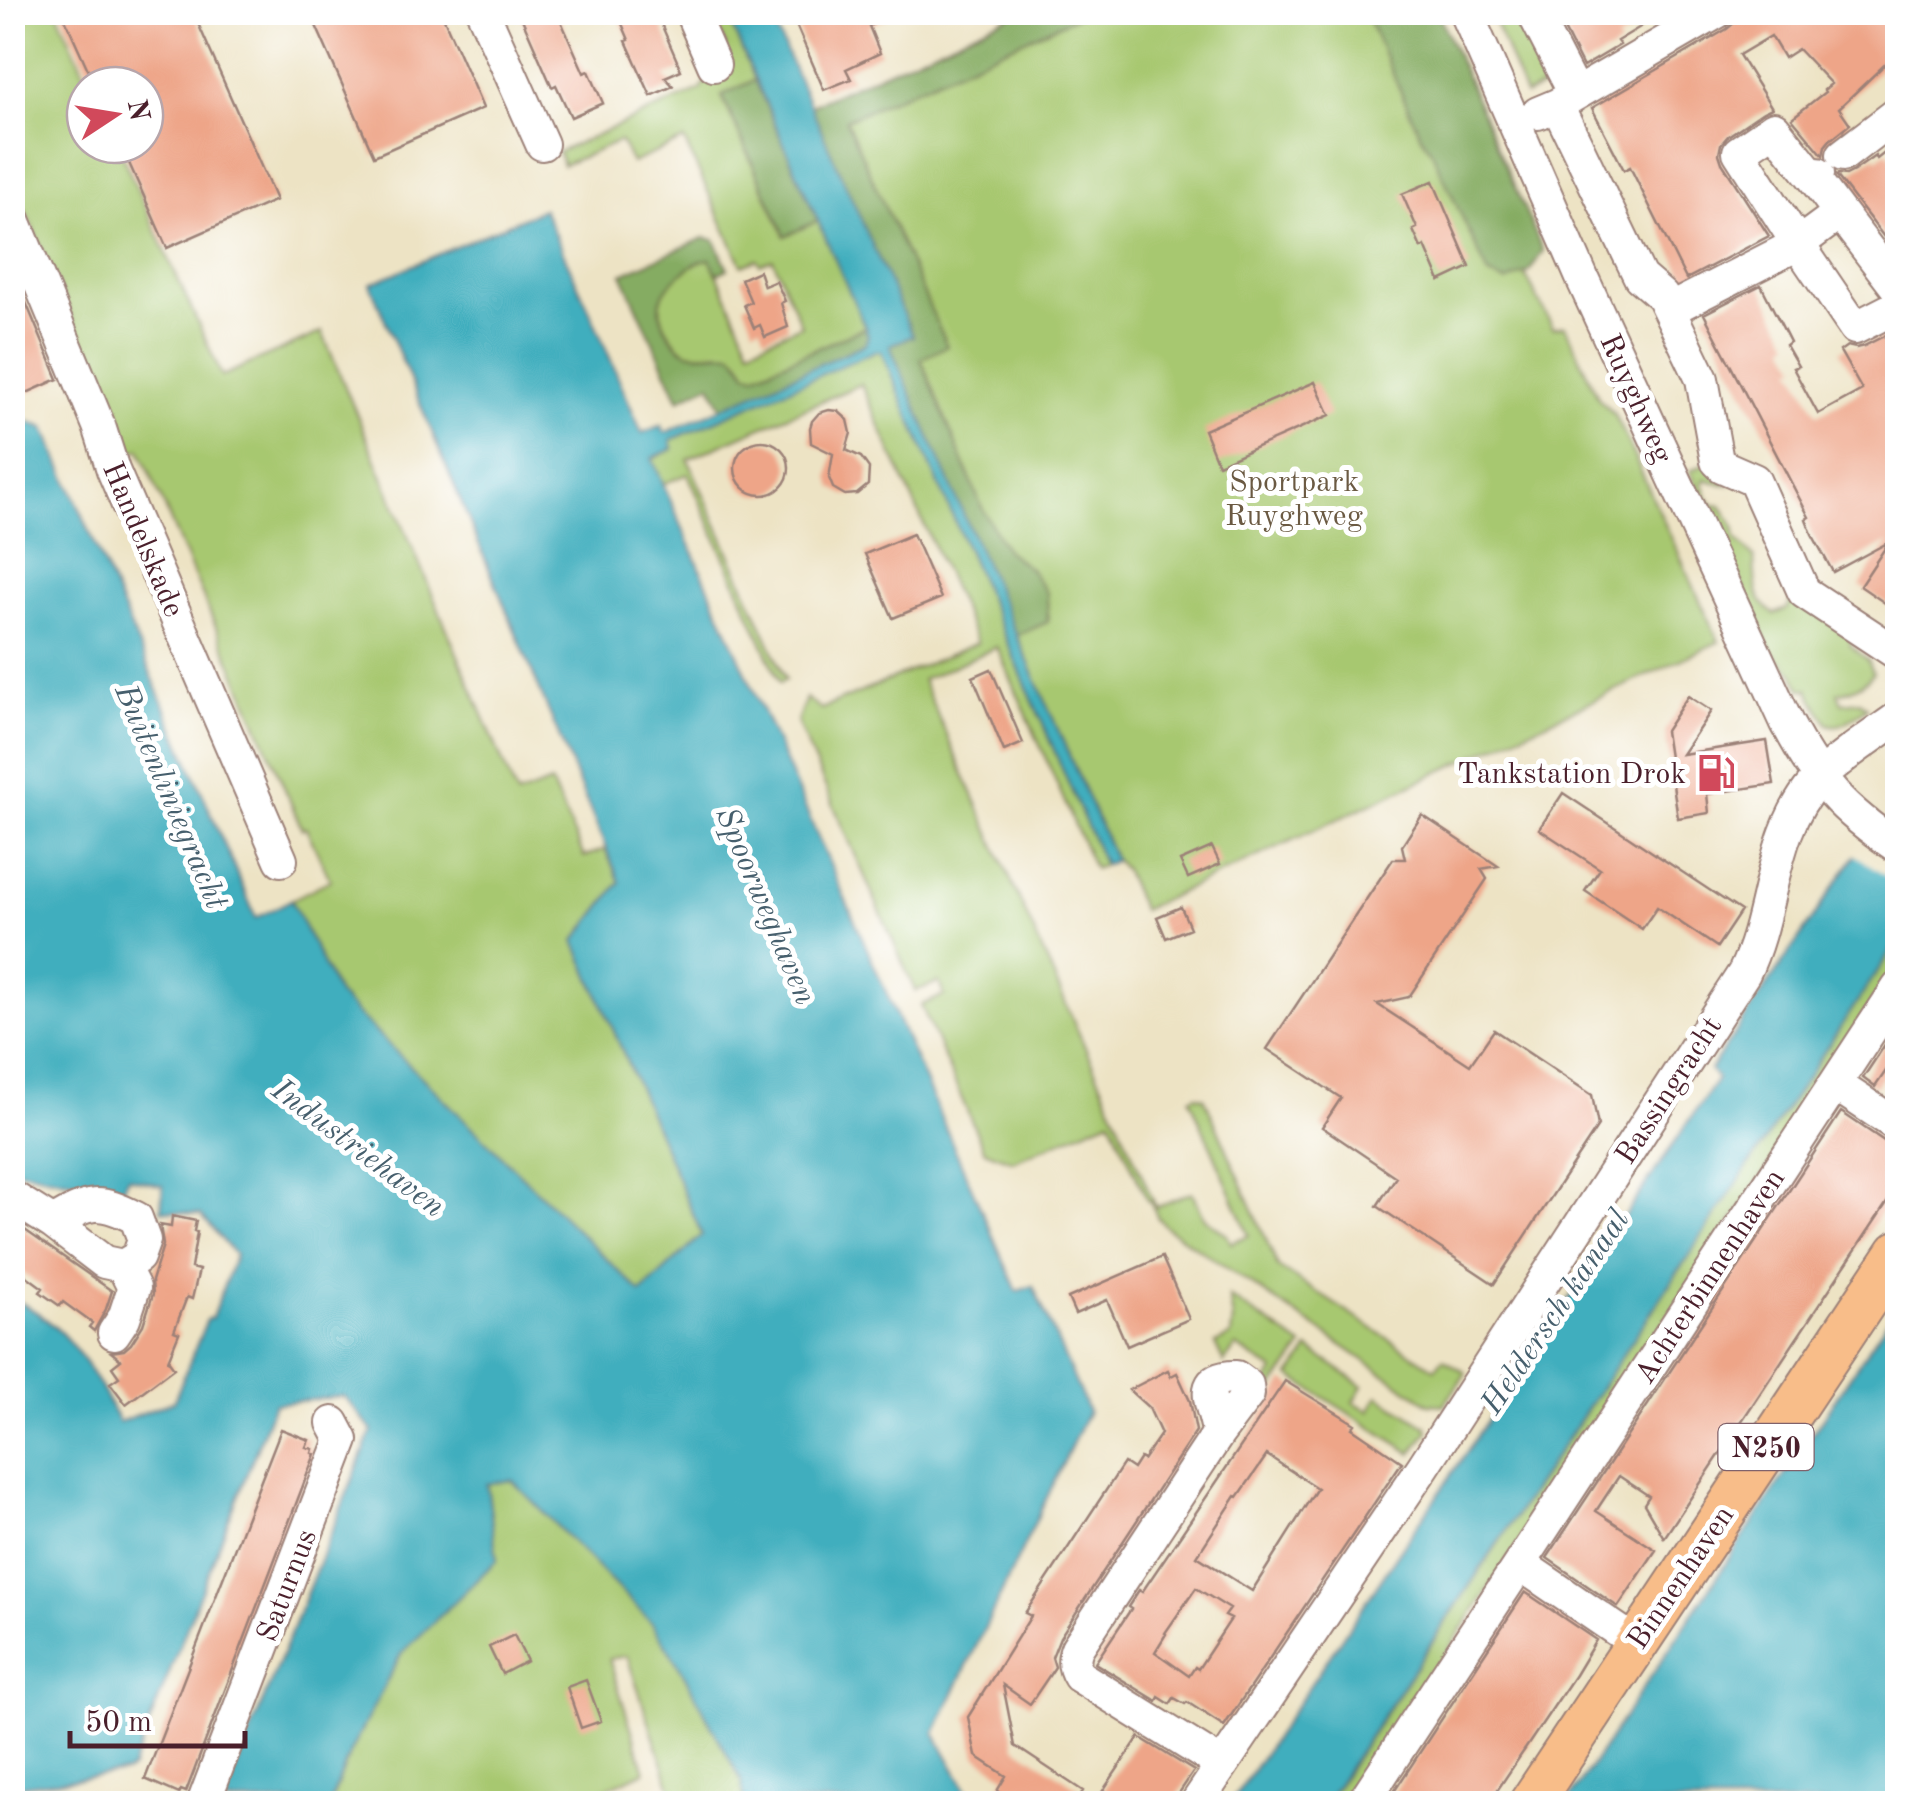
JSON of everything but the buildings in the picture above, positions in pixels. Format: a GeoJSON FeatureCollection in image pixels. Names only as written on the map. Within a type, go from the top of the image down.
{"type":"FeatureCollection","features":[{"type":"Feature","properties":{"kind":"main road","name":"Binnenhaven"},"geometry":{"type":"LineString","coordinates":[[1530,1804],[1898,1252]]}},
{"type":"Feature","properties":{"kind":"street"},"geometry":{"type":"LineString","coordinates":[[484,12],[542,144]]}},
{"type":"Feature","properties":{"kind":"street"},"geometry":{"type":"LineString","coordinates":[[691,12],[714,65]]}},
{"type":"Feature","properties":{"kind":"street","name":"Ruyghweg"},"geometry":{"type":"LineString","coordinates":[[1466,12],[1576,263],[1765,678],[1801,748],[1836,798],[1877,816],[1898,846]]}},
{"type":"Feature","properties":{"kind":"street","name":"Ruyghweg"},"geometry":{"type":"LineString","coordinates":[[1533,12],[1640,277],[1659,293],[1704,383],[1717,461],[1754,480],[1804,592],[1898,654]]}},
{"type":"Feature","properties":{"kind":"street"},"geometry":{"type":"LineString","coordinates":[[1515,123],[1566,100],[1716,12]]}},
{"type":"Feature","properties":{"kind":"street"},"geometry":{"type":"LineString","coordinates":[[1825,168],[1898,113]]}},
{"type":"Feature","properties":{"kind":"street"},"geometry":{"type":"LineString","coordinates":[[1898,288],[1840,213],[1825,168],[1774,128],[1740,152],[1790,249],[1855,328],[1898,306]]}},
{"type":"Feature","properties":{"kind":"street"},"geometry":{"type":"LineString","coordinates":[[1668,310],[1790,249],[1840,213]]}},
{"type":"Feature","properties":{"kind":"street","name":"Handelskade"},"geometry":{"type":"LineString","coordinates":[[12,215],[100,426],[113,470],[281,860]]}},
{"type":"Feature","properties":{"kind":"street","name":"Bassingracht"},"geometry":{"type":"LineString","coordinates":[[1196,1804],[1423,1466],[1744,973],[1756,948],[1778,852],[1798,807],[1820,777],[1898,718]]}},
{"type":"Feature","properties":{"kind":"street","name":"Achterbinnenhaven"},"geometry":{"type":"LineString","coordinates":[[1362,1804],[1898,988]]}},
{"type":"Feature","properties":{"kind":"street"},"geometry":{"type":"LineString","coordinates":[[1835,1084],[1898,1126]]}},
{"type":"Feature","properties":{"kind":"street"},"geometry":{"type":"LineString","coordinates":[[12,1198],[104,1262],[123,1266],[138,1257],[144,1240],[136,1218],[109,1204],[76,1208],[53,1223]]}},
{"type":"Feature","properties":{"kind":"street"},"geometry":{"type":"LineString","coordinates":[[114,1333],[124,1318],[134,1288],[123,1266]]}},
{"type":"Feature","properties":{"kind":"street","name":"Saturnus"},"geometry":{"type":"LineString","coordinates":[[202,1804],[342,1440],[333,1423]]}},
{"type":"Feature","properties":{"kind":"street"},"geometry":{"type":"LineString","coordinates":[[1218,1434],[1074,1656],[1080,1676],[1222,1765]]}},
{"type":"Feature","properties":{"kind":"street"},"geometry":{"type":"LineString","coordinates":[[1520,1564],[1636,1643]]}},
{"type":"Feature","properties":{"kind":"green space"},"geometry":{"type":"Polygon","coordinates":[[[12,13],[58,13],[81,65],[65,65],[65,165],[126,165],[222,376],[322,332],[517,796],[551,783],[584,857],[605,849],[620,882],[575,941],[702,1235],[640,1294],[338,995],[291,900],[330,880],[306,828],[302,829],[140,449],[130,453],[13,182],[12,13]]]}},
{"type":"Feature","properties":{"kind":"green space"},"geometry":{"type":"Polygon","coordinates":[[[710,13],[726,13],[755,80],[722,96],[784,235],[818,221],[866,327],[755,375],[748,373],[734,355],[683,349],[661,316],[661,301],[668,286],[692,266],[710,258],[750,348],[801,325],[773,259],[760,264],[757,259],[742,265],[684,140],[632,163],[620,141],[563,165],[558,152],[700,90],[726,47],[710,13]]]}},
{"type":"Feature","properties":{"kind":"green space","name":"Sportpark Ruyghweg"},"geometry":{"type":"Polygon","coordinates":[[[1016,13],[1438,13],[1529,272],[1525,274],[1553,328],[1565,326],[1599,399],[1615,415],[1719,642],[1142,910],[1124,869],[1115,860],[893,353],[913,336],[809,106],[1016,13]]]}},
{"type":"Feature","properties":{"kind":"green space"},"geometry":{"type":"Polygon","coordinates":[[[1016,13],[1084,13],[846,120],[947,346],[921,359],[982,508],[1006,550],[1030,569],[1047,593],[1048,622],[1016,636],[889,345],[913,336],[809,106],[1016,13]]]}},
{"type":"Feature","properties":{"kind":"green space"},"geometry":{"type":"Polygon","coordinates":[[[1365,13],[1438,13],[1543,251],[1529,272],[1506,282],[1489,275],[1365,13]]]}},
{"type":"Feature","properties":{"kind":"green space"},"geometry":{"type":"Polygon","coordinates":[[[1491,13],[1528,13],[1562,79],[1525,95],[1491,13]]]}},
{"type":"Feature","properties":{"kind":"green space"},"geometry":{"type":"Polygon","coordinates":[[[755,80],[818,221],[785,236],[722,95],[755,80]]]}},
{"type":"Feature","properties":{"kind":"green space"},"geometry":{"type":"Polygon","coordinates":[[[704,238],[715,240],[728,269],[717,274],[710,259],[698,262],[674,280],[661,300],[664,325],[683,349],[696,354],[733,353],[748,373],[755,375],[866,327],[869,336],[865,344],[722,408],[711,384],[679,399],[622,274],[704,238]]]}},
{"type":"Feature","properties":{"kind":"green space"},"geometry":{"type":"Polygon","coordinates":[[[881,351],[1104,865],[1094,869],[997,647],[922,680],[1156,1207],[1192,1192],[1204,1217],[1231,1243],[1249,1235],[1190,1098],[1204,1097],[1278,1267],[1435,1369],[1443,1359],[1466,1373],[1444,1405],[1429,1404],[1166,1227],[1148,1201],[1110,1119],[1013,1161],[984,1150],[921,1005],[944,996],[939,982],[915,991],[797,722],[806,698],[821,709],[977,643],[861,384],[688,459],[786,680],[780,683],[688,474],[663,484],[651,459],[673,449],[670,440],[881,351]]]}},
{"type":"Feature","properties":{"kind":"green space"},"geometry":{"type":"Polygon","coordinates":[[[1707,463],[1728,485],[1705,479],[1708,498],[1713,505],[1721,506],[1734,525],[1736,539],[1754,557],[1756,589],[1762,602],[1774,614],[1787,609],[1793,595],[1853,636],[1850,645],[1868,660],[1873,673],[1870,677],[1838,693],[1842,703],[1860,701],[1867,707],[1848,721],[1828,724],[1808,689],[1801,689],[1793,673],[1771,652],[1690,471],[1707,463]]]}},
{"type":"Feature","properties":{"kind":"green space"},"geometry":{"type":"Polygon","coordinates":[[[1897,942],[1897,973],[1347,1803],[1325,1804],[1897,942]]]}},
{"type":"Feature","properties":{"kind":"green space"},"geometry":{"type":"Polygon","coordinates":[[[1229,1297],[1303,1346],[1272,1389],[1266,1385],[1274,1371],[1236,1346],[1224,1363],[1215,1344],[1231,1336],[1229,1297]]]}},
{"type":"Feature","properties":{"kind":"green space"},"geometry":{"type":"Polygon","coordinates":[[[1309,1349],[1363,1386],[1354,1402],[1369,1411],[1378,1396],[1426,1426],[1428,1431],[1412,1453],[1290,1376],[1309,1349]]]}},
{"type":"Feature","properties":{"kind":"green space"},"geometry":{"type":"Polygon","coordinates":[[[512,1480],[652,1623],[742,1782],[744,1803],[676,1803],[627,1656],[609,1659],[645,1771],[575,1803],[330,1804],[350,1752],[401,1653],[496,1560],[487,1483],[512,1480]]]}},
{"type":"Feature","properties":{"kind":"water"},"geometry":{"type":"Polygon","coordinates":[[[726,13],[769,13],[913,336],[890,345],[893,353],[1115,860],[1104,865],[881,351],[671,440],[673,449],[652,458],[1017,1291],[1033,1286],[1088,1411],[935,1733],[974,1803],[744,1803],[742,1782],[652,1623],[512,1480],[487,1484],[497,1560],[401,1654],[350,1752],[330,1803],[222,1803],[372,1431],[344,1396],[274,1404],[132,1768],[127,1772],[13,1787],[13,1299],[64,1335],[88,1367],[119,1422],[174,1401],[207,1319],[212,1318],[235,1255],[201,1215],[161,1210],[163,1186],[128,1177],[121,1191],[13,1169],[13,410],[16,417],[45,428],[256,918],[291,900],[338,995],[641,1293],[702,1235],[575,941],[620,882],[370,284],[543,209],[642,433],[662,425],[667,432],[865,344],[865,327],[726,13]]]}},
{"type":"Feature","properties":{"kind":"water"},"geometry":{"type":"Polygon","coordinates":[[[1897,794],[1897,942],[1325,1803],[1230,1804],[1717,1079],[1710,1070],[1897,794]]]}},
{"type":"Feature","properties":{"kind":"water"},"geometry":{"type":"Polygon","coordinates":[[[1897,1306],[1897,1803],[1566,1804],[1897,1306]]]}},
{"type":"Feature","properties":{"kind":"pier"},"geometry":{"type":"Polygon","coordinates":[[[1895,789],[1898,791],[1897,884],[1851,852],[1895,789]]]}},
{"type":"Feature","properties":{"kind":"place","name":"Tankstation Drok"},"geometry":{"type":"Point","coordinates":[1716,773]}},
{"type":"Feature","properties":{"kind":"water label","name":"Buitenliniegracht"},"geometry":{"type":"Point","coordinates":[172,796]}},
{"type":"Feature","properties":{"kind":"water label","name":"Spoorweghaven"},"geometry":{"type":"Point","coordinates":[767,905]}},
{"type":"Feature","properties":{"kind":"water label","name":"Industriehaven"},"geometry":{"type":"Point","coordinates":[359,1147]}},
{"type":"Feature","properties":{"kind":"water label","name":"Heldersch kanaal"},"geometry":{"type":"Point","coordinates":[1554,1311]}}]}
